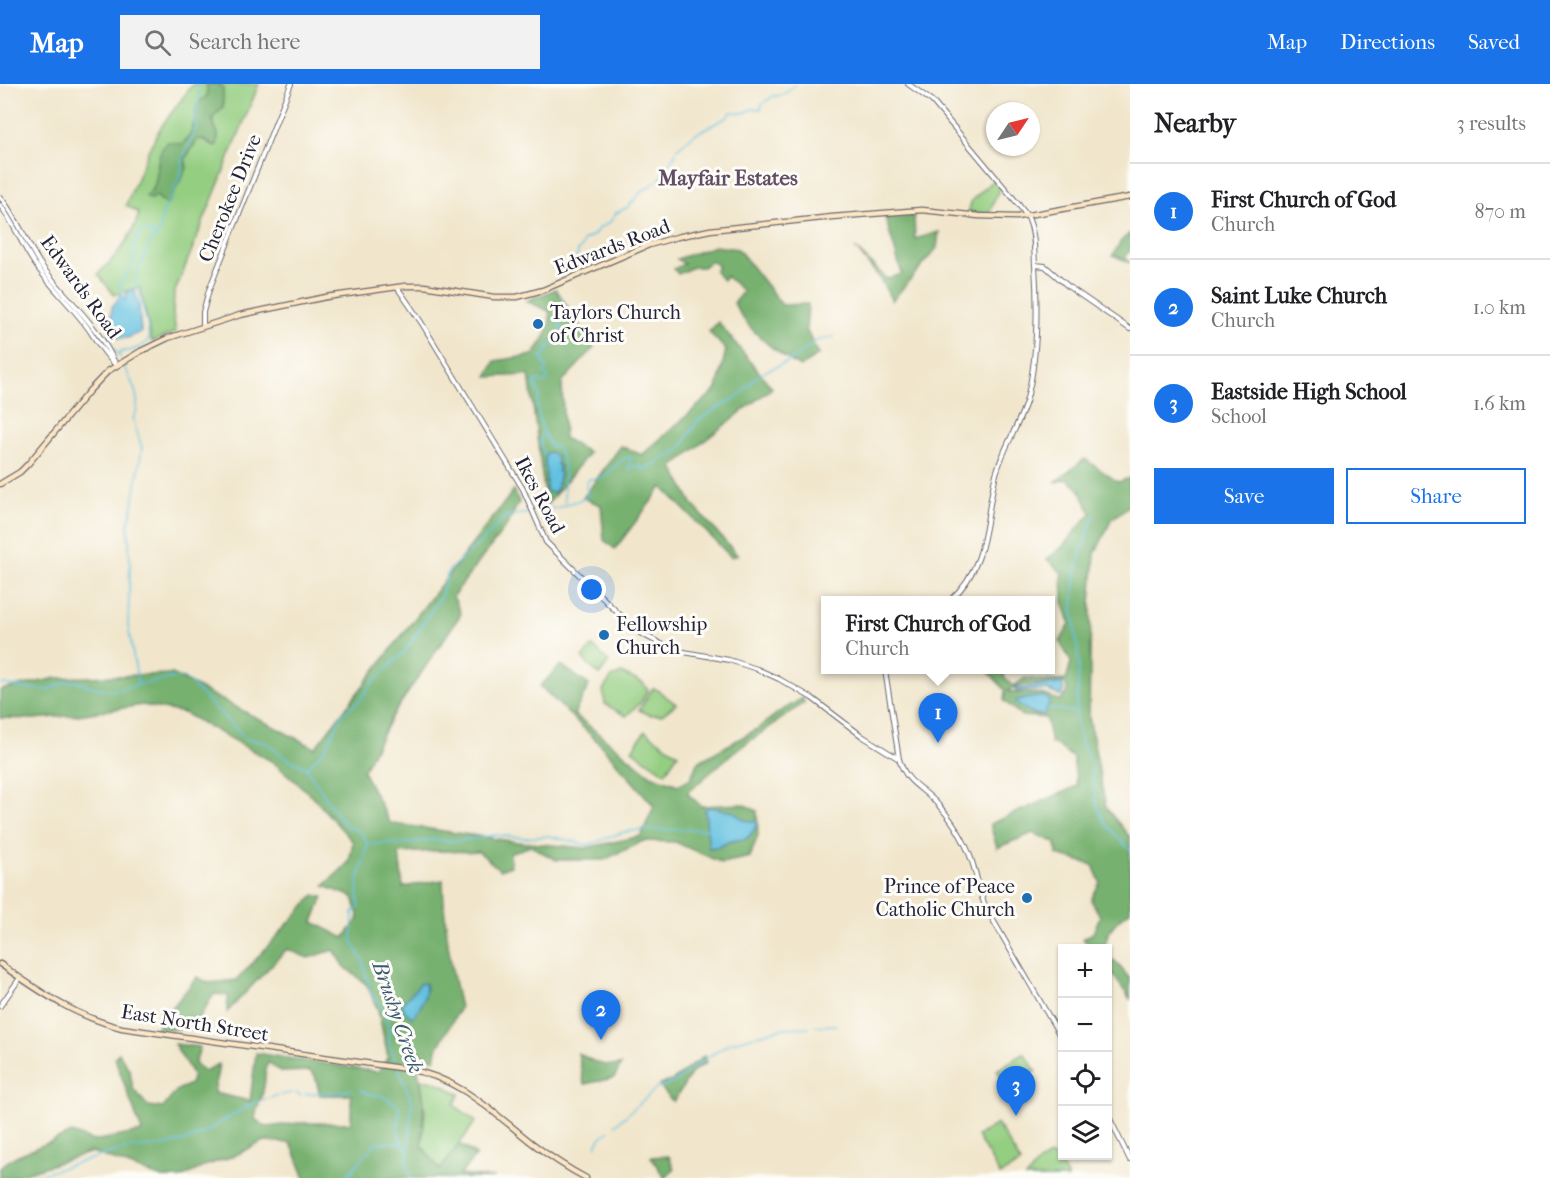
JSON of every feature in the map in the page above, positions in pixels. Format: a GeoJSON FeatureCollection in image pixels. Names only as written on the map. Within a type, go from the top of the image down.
{"type":"FeatureCollection","features":[{"type":"Feature","properties":{"kind":"main road","name":"Edwards Road"},"geometry":{"type":"LineString","coordinates":[[116,365],[157,343],[203,325],[294,303],[397,287],[424,286],[494,297],[517,297],[543,290],[644,246],[710,230],[922,210],[985,217],[1028,216],[1130,197]]}},
{"type":"Feature","properties":{"kind":"main road"},"geometry":{"type":"LineString","coordinates":[[0,484],[20,472],[99,379],[116,365]]}},
{"type":"Feature","properties":{"kind":"main road","name":"East North Street"},"geometry":{"type":"LineString","coordinates":[[0,964],[80,1015],[122,1028],[393,1067],[439,1077],[459,1087],[540,1149],[586,1178]]}},
{"type":"Feature","properties":{"kind":"street","name":"Cherokee Drive"},"geometry":{"type":"LineString","coordinates":[[203,325],[203,312],[207,297],[291,84]]}},
{"type":"Feature","properties":{"kind":"street"},"geometry":{"type":"LineString","coordinates":[[908,84],[932,101],[1028,216],[1034,234],[1036,323],[1029,388],[1021,415],[1001,458],[978,562],[964,586],[954,596]]}},
{"type":"Feature","properties":{"kind":"street","name":"Edwards Road"},"geometry":{"type":"LineString","coordinates":[[0,197],[41,264],[86,315],[116,365]]}},
{"type":"Feature","properties":{"kind":"street","name":"Edwards Road"},"geometry":{"type":"LineString","coordinates":[[0,205],[20,230]]}},
{"type":"Feature","properties":{"kind":"street"},"geometry":{"type":"LineString","coordinates":[[1035,265],[1045,266],[1070,287],[1130,329]]}},
{"type":"Feature","properties":{"kind":"street","name":"Ikes Road"},"geometry":{"type":"LineString","coordinates":[[397,287],[523,489],[546,542],[618,614],[645,637],[673,650],[729,660],[779,679],[812,698],[862,736],[899,759]]}},
{"type":"Feature","properties":{"kind":"street"},"geometry":{"type":"LineString","coordinates":[[886,674],[899,759],[906,776],[936,802],[957,830],[971,859],[986,908],[1058,1032]]}},
{"type":"Feature","properties":{"kind":"street"},"geometry":{"type":"LineString","coordinates":[[0,1006],[21,978]]}},
{"type":"Feature","properties":{"kind":"street"},"geometry":{"type":"LineString","coordinates":[[1112,1125],[1130,1160]]}},
{"type":"Feature","properties":{"kind":"green space"},"geometry":{"type":"Polygon","coordinates":[[[193,84],[259,84],[174,294],[173,315],[176,332],[152,342],[140,287],[114,295],[98,274],[117,254],[133,230],[139,213],[126,205],[149,149],[161,127],[193,84]]]}},
{"type":"Feature","properties":{"kind":"green space"},"geometry":{"type":"Polygon","coordinates":[[[207,84],[223,87],[223,107],[212,119],[218,134],[217,146],[214,147],[198,139],[185,159],[187,168],[167,205],[156,196],[150,199],[146,196],[155,184],[160,154],[168,142],[182,144],[191,134],[199,102],[207,96],[207,84]]]}},
{"type":"Feature","properties":{"kind":"green space"},"geometry":{"type":"Polygon","coordinates":[[[994,180],[1000,187],[989,214],[968,212],[972,200],[994,180]]]}},
{"type":"Feature","properties":{"kind":"green space"},"geometry":{"type":"Polygon","coordinates":[[[914,215],[915,239],[939,232],[937,248],[892,301],[879,277],[855,248],[887,279],[902,274],[885,217],[914,215]]]}},
{"type":"Feature","properties":{"kind":"green space"},"geometry":{"type":"Polygon","coordinates":[[[1130,233],[1130,251],[1125,257],[1130,263],[1113,255],[1121,241],[1130,233]]]}},
{"type":"Feature","properties":{"kind":"green space"},"geometry":{"type":"Polygon","coordinates":[[[715,246],[738,249],[782,305],[808,304],[806,329],[818,355],[800,367],[762,339],[739,313],[734,303],[743,291],[726,276],[723,280],[715,271],[718,266],[711,261],[703,267],[693,267],[678,274],[674,269],[684,264],[677,259],[715,246]]]}},
{"type":"Feature","properties":{"kind":"green space"},"geometry":{"type":"Polygon","coordinates":[[[556,289],[594,348],[562,382],[564,438],[589,453],[546,506],[529,375],[487,377],[495,361],[533,355],[546,334],[550,317],[549,311],[526,301],[556,289]]]}},
{"type":"Feature","properties":{"kind":"green space"},"geometry":{"type":"Polygon","coordinates":[[[718,322],[772,388],[673,467],[693,505],[737,555],[731,557],[662,487],[615,549],[604,540],[601,505],[583,498],[621,446],[642,455],[717,389],[726,350],[709,332],[718,322]]]}},
{"type":"Feature","properties":{"kind":"green space"},"geometry":{"type":"Polygon","coordinates":[[[1085,459],[1118,482],[1130,478],[1130,505],[1112,519],[1095,554],[1091,604],[1089,717],[1106,808],[1130,837],[1130,911],[1113,927],[1107,936],[1106,944],[1088,944],[1083,939],[1093,933],[1100,916],[1091,900],[1100,882],[1093,865],[1057,855],[1056,843],[1033,833],[997,848],[990,824],[1077,786],[1073,758],[1051,743],[1046,718],[1022,716],[1004,701],[1005,690],[991,674],[1004,674],[1014,686],[1025,678],[1047,681],[1066,680],[1071,662],[1060,642],[1070,623],[1063,601],[1062,573],[1047,559],[1061,548],[1091,513],[1079,489],[1067,479],[1055,482],[1085,459]],[[1063,682],[1020,686],[1008,691],[1042,694],[1061,700],[1067,693],[1067,686],[1063,682]],[[1037,697],[1016,702],[1035,715],[1044,715],[1048,706],[1037,697]]]}},
{"type":"Feature","properties":{"kind":"green space"},"geometry":{"type":"Polygon","coordinates":[[[514,490],[519,502],[507,525],[453,596],[461,614],[392,716],[363,771],[390,823],[517,842],[586,848],[641,836],[654,806],[599,743],[540,686],[561,665],[589,685],[574,714],[651,775],[678,785],[690,779],[698,762],[757,729],[779,712],[803,698],[804,703],[734,752],[687,793],[701,806],[743,804],[757,811],[758,835],[750,857],[722,863],[675,842],[643,841],[604,860],[556,860],[531,846],[510,853],[511,866],[500,870],[479,852],[399,853],[403,887],[443,880],[448,944],[460,1008],[437,1049],[435,1060],[413,1051],[423,1098],[422,1146],[440,1170],[459,1144],[476,1155],[460,1175],[494,1178],[305,1178],[291,1143],[264,1141],[181,1178],[162,1178],[92,1152],[9,1178],[0,1178],[0,1167],[16,1156],[72,1133],[93,1141],[142,1132],[115,1057],[119,1053],[130,1071],[133,1089],[148,1106],[163,1108],[177,1090],[190,1084],[193,1075],[174,1044],[200,1047],[195,1064],[204,1071],[219,1064],[214,1093],[250,1101],[256,1053],[378,1072],[388,1057],[378,1010],[367,985],[345,967],[334,950],[308,958],[287,949],[227,1012],[228,995],[214,994],[192,1029],[155,1029],[197,977],[209,983],[237,980],[314,895],[323,897],[313,922],[344,938],[359,918],[353,897],[324,886],[349,862],[353,842],[311,795],[273,762],[184,713],[142,705],[78,715],[34,719],[0,718],[0,690],[57,678],[172,674],[315,748],[514,490]],[[709,807],[705,810],[709,848],[746,839],[753,832],[757,822],[744,820],[733,812],[709,807]],[[268,1062],[255,1119],[267,1127],[298,1123],[351,1123],[351,1095],[320,1095],[315,1076],[310,1071],[281,1072],[268,1062]]]}},
{"type":"Feature","properties":{"kind":"green space"},"geometry":{"type":"Polygon","coordinates":[[[593,646],[609,662],[599,675],[582,658],[593,646]]]}},
{"type":"Feature","properties":{"kind":"green space"},"geometry":{"type":"Polygon","coordinates":[[[621,673],[643,683],[648,690],[641,702],[626,716],[605,704],[603,690],[611,678],[621,673]]]}},
{"type":"Feature","properties":{"kind":"green space"},"geometry":{"type":"Polygon","coordinates":[[[652,689],[656,689],[676,704],[662,715],[650,715],[639,710],[652,689]]]}},
{"type":"Feature","properties":{"kind":"green space"},"geometry":{"type":"Polygon","coordinates":[[[645,731],[678,754],[665,773],[632,750],[645,731]]]}},
{"type":"Feature","properties":{"kind":"green space"},"geometry":{"type":"Polygon","coordinates":[[[1112,960],[1130,979],[1130,999],[1112,974],[1112,960]]]}},
{"type":"Feature","properties":{"kind":"green space"},"geometry":{"type":"Polygon","coordinates":[[[578,1053],[598,1063],[621,1065],[614,1078],[584,1084],[578,1053]]]}},
{"type":"Feature","properties":{"kind":"green space"},"geometry":{"type":"Polygon","coordinates":[[[1024,1053],[1036,1071],[1009,1088],[997,1070],[1024,1053]]]}},
{"type":"Feature","properties":{"kind":"green space"},"geometry":{"type":"Polygon","coordinates":[[[704,1056],[706,1063],[693,1071],[673,1102],[659,1085],[672,1081],[704,1056]]]}},
{"type":"Feature","properties":{"kind":"green space"},"geometry":{"type":"Polygon","coordinates":[[[421,1079],[434,1081],[460,1094],[454,1105],[476,1121],[440,1171],[422,1146],[425,1112],[421,1079]]]}},
{"type":"Feature","properties":{"kind":"green space"},"geometry":{"type":"Polygon","coordinates":[[[997,1124],[1021,1163],[1000,1175],[977,1136],[997,1124]]]}},
{"type":"Feature","properties":{"kind":"green space"},"geometry":{"type":"Polygon","coordinates":[[[669,1156],[674,1170],[665,1178],[651,1157],[669,1156]]]}},
{"type":"Feature","properties":{"kind":"green space"},"geometry":{"type":"Polygon","coordinates":[[[1049,1156],[1057,1158],[1068,1178],[1026,1178],[1039,1162],[1049,1156]]]}},
{"type":"Feature","properties":{"kind":"water"},"geometry":{"type":"Polygon","coordinates":[[[134,289],[139,306],[141,332],[127,338],[109,337],[112,307],[121,295],[125,300],[127,292],[134,289]]]}},
{"type":"Feature","properties":{"kind":"water"},"geometry":{"type":"Polygon","coordinates":[[[550,452],[557,457],[560,473],[556,492],[550,493],[546,489],[545,462],[546,453],[550,452]]]}},
{"type":"Feature","properties":{"kind":"water"},"geometry":{"type":"Polygon","coordinates":[[[1062,683],[1064,691],[1061,696],[1046,690],[1017,691],[1014,689],[1062,683]]]}},
{"type":"Feature","properties":{"kind":"water"},"geometry":{"type":"Polygon","coordinates":[[[1045,697],[1050,701],[1044,715],[1028,711],[1016,702],[1017,700],[1045,697]]]}},
{"type":"Feature","properties":{"kind":"water"},"geometry":{"type":"Polygon","coordinates":[[[709,807],[734,812],[744,820],[758,822],[746,839],[709,848],[705,810],[709,807]]]}},
{"type":"Feature","properties":{"kind":"water"},"geometry":{"type":"Polygon","coordinates":[[[425,983],[423,1002],[412,1017],[405,1012],[402,1004],[420,984],[425,983]]]}},
{"type":"Feature","properties":{"kind":"waterway"},"geometry":{"type":"LineString","coordinates":[[119,354],[138,348],[149,339],[135,279],[150,243],[161,231],[160,223],[163,213],[180,178],[184,156],[196,128],[194,119],[199,101],[198,84]]}},
{"type":"Feature","properties":{"kind":"waterway"},"geometry":{"type":"LineString","coordinates":[[677,149],[695,134],[728,117],[731,112],[744,113],[752,109],[761,109],[762,104],[773,96],[786,93],[795,84]]}},
{"type":"Feature","properties":{"kind":"waterway"},"geometry":{"type":"LineString","coordinates":[[659,180],[676,153]]}},
{"type":"Feature","properties":{"kind":"waterway"},"geometry":{"type":"LineString","coordinates":[[560,278],[577,259],[578,250],[582,247],[584,240],[594,235],[598,229],[610,222],[616,213],[628,207],[641,192],[656,182]]}},
{"type":"Feature","properties":{"kind":"waterway"},"geometry":{"type":"LineString","coordinates":[[131,268],[136,254],[133,246],[139,232],[151,234],[153,232],[153,239]]}},
{"type":"Feature","properties":{"kind":"waterway"},"geometry":{"type":"LineString","coordinates":[[124,299],[120,285],[129,270]]}},
{"type":"Feature","properties":{"kind":"waterway"},"geometry":{"type":"LineString","coordinates":[[561,297],[565,308],[559,326],[563,329],[558,343],[547,346],[548,351],[541,357],[547,370],[543,373],[548,380],[545,383],[536,381],[535,384],[540,396],[537,406],[542,428],[551,447],[556,447],[562,459],[565,503]]}},
{"type":"Feature","properties":{"kind":"waterway"},"geometry":{"type":"LineString","coordinates":[[537,510],[557,508],[585,498],[588,495],[586,485],[589,479],[602,478],[626,457],[631,458],[628,469],[639,465],[643,470],[680,450],[698,420],[739,396],[754,379],[766,371],[794,359],[816,341],[834,337]]}},
{"type":"Feature","properties":{"kind":"waterway"},"geometry":{"type":"LineString","coordinates":[[112,338],[110,340],[112,347],[120,357]]}},
{"type":"Feature","properties":{"kind":"waterway"},"geometry":{"type":"LineString","coordinates":[[123,364],[137,398],[133,419],[142,448],[128,525],[130,564],[128,626],[138,683]]}},
{"type":"Feature","properties":{"kind":"waterway"},"geometry":{"type":"LineString","coordinates":[[542,434],[541,445],[545,456]]}},
{"type":"Feature","properties":{"kind":"waterway"},"geometry":{"type":"LineString","coordinates":[[307,768],[326,748],[342,714],[360,700],[373,682],[406,650],[441,596],[450,569],[488,536],[505,516],[531,513]]}},
{"type":"Feature","properties":{"kind":"waterway"},"geometry":{"type":"LineString","coordinates":[[1095,514],[1079,557],[1075,579],[1073,610],[1079,662],[1076,723],[1092,765],[1095,797],[1099,810],[1105,823],[1130,850]]}},
{"type":"Feature","properties":{"kind":"waterway","name":"Brushy Creek"},"geometry":{"type":"LineString","coordinates":[[0,685],[47,690],[74,681],[113,690],[177,677],[184,678],[246,739],[267,743],[283,756],[306,768],[337,815],[347,826],[364,836],[368,845],[358,881],[359,906],[353,913],[352,941],[363,961],[370,991],[385,1014],[389,1044],[397,1065]]}},
{"type":"Feature","properties":{"kind":"waterway"},"geometry":{"type":"LineString","coordinates":[[1047,708],[1075,712]]}},
{"type":"Feature","properties":{"kind":"waterway"},"geometry":{"type":"LineString","coordinates":[[368,845],[430,840],[459,841],[495,835],[526,838],[549,836],[588,845],[624,832],[709,829]]}},
{"type":"Feature","properties":{"kind":"waterway"},"geometry":{"type":"LineString","coordinates":[[815,1026],[836,1025]]}},
{"type":"Feature","properties":{"kind":"waterway"},"geometry":{"type":"LineString","coordinates":[[615,1125],[656,1089],[678,1080],[694,1066],[730,1043],[783,1028],[810,1027]]}},
{"type":"Feature","properties":{"kind":"waterway","name":"Brushy Creek"},"geometry":{"type":"LineString","coordinates":[[399,1069],[412,1102],[407,1166],[412,1178]]}},
{"type":"Feature","properties":{"kind":"waterway"},"geometry":{"type":"LineString","coordinates":[[305,1094],[342,1092],[351,1089]]}},
{"type":"Feature","properties":{"kind":"waterway"},"geometry":{"type":"LineString","coordinates":[[360,1090],[382,1096],[399,1106],[399,1135],[408,1151]]}},
{"type":"Feature","properties":{"kind":"waterway"},"geometry":{"type":"LineString","coordinates":[[281,1095],[292,1093]]}},
{"type":"Feature","properties":{"kind":"waterway"},"geometry":{"type":"LineString","coordinates":[[296,1093],[301,1095]]}},
{"type":"Feature","properties":{"kind":"waterway"},"geometry":{"type":"LineString","coordinates":[[29,1178],[123,1149],[169,1145],[188,1140],[206,1132],[247,1106],[278,1095]]}},
{"type":"Feature","properties":{"kind":"waterway"},"geometry":{"type":"LineString","coordinates":[[596,1146],[600,1138],[609,1131]]}},
{"type":"Feature","properties":{"kind":"waterway"},"geometry":{"type":"LineString","coordinates":[[344,1178],[375,1143],[401,1142]]}},
{"type":"Feature","properties":{"kind":"place","name":"Taylors Church of Christ"},"geometry":{"type":"Point","coordinates":[538,324]}},
{"type":"Feature","properties":{"kind":"place","name":"Fellowship Church"},"geometry":{"type":"Point","coordinates":[604,635]}},
{"type":"Feature","properties":{"kind":"place","name":"First Church of God"},"geometry":{"type":"Point","coordinates":[938,743]}},
{"type":"Feature","properties":{"kind":"place","name":"Prince of Peace Catholic Church"},"geometry":{"type":"Point","coordinates":[1027,898]}},
{"type":"Feature","properties":{"kind":"place","name":"Saint Luke Church"},"geometry":{"type":"Point","coordinates":[601,1040]}},
{"type":"Feature","properties":{"kind":"place","name":"Eastside High School"},"geometry":{"type":"Point","coordinates":[1016,1116]}},
{"type":"Feature","properties":{"kind":"district","name":"Mayfair Estates"},"geometry":{"type":"Point","coordinates":[728,178]}}]}
